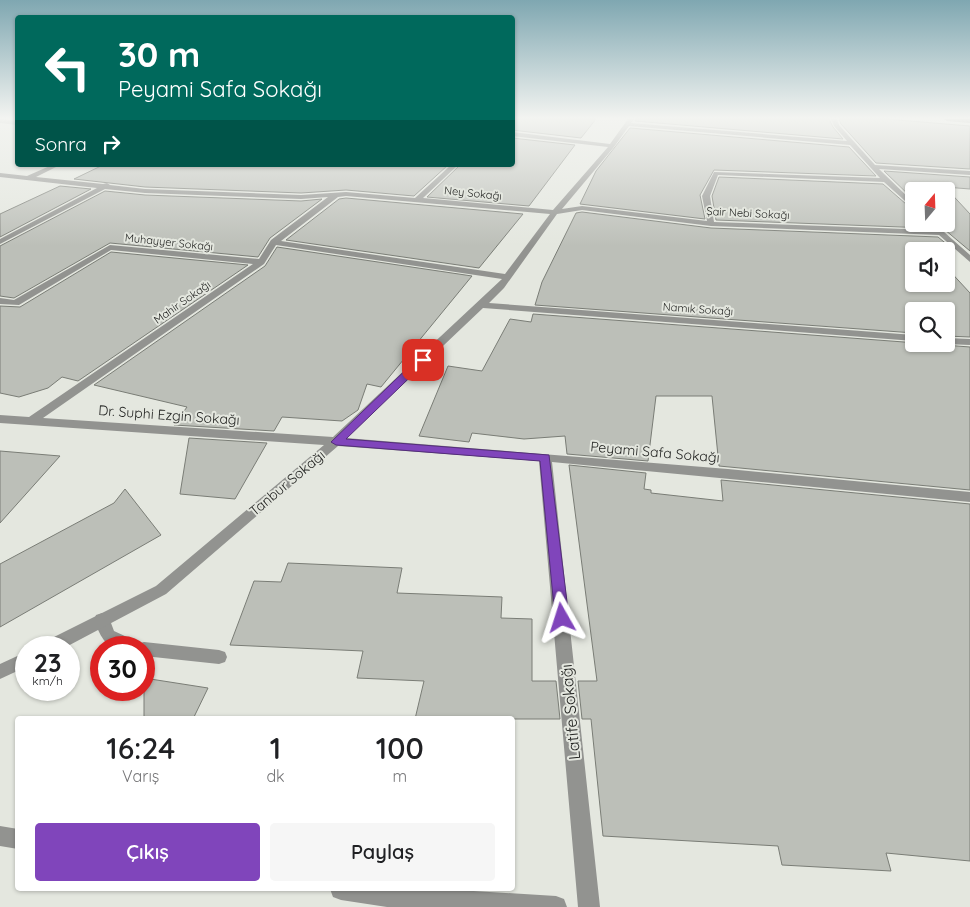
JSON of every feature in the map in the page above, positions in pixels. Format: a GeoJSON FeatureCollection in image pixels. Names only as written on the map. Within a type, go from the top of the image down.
{"type":"FeatureCollection","features":[{"type":"Feature","properties":{"kind":"street","name":"Tanbur Sokağı"},"geometry":{"type":"LineString","coordinates":[[71,636],[161,590],[336,442],[507,277],[555,212],[599,161]]}},
{"type":"Feature","properties":{"kind":"street"},"geometry":{"type":"LineString","coordinates":[[867,161],[905,198]]}},
{"type":"Feature","properties":{"kind":"street"},"geometry":{"type":"LineString","coordinates":[[27,179],[54,167]]}},
{"type":"Feature","properties":{"kind":"street"},"geometry":{"type":"LineString","coordinates":[[418,199],[453,167]]}},
{"type":"Feature","properties":{"kind":"street"},"geometry":{"type":"LineString","coordinates":[[872,167],[970,173]]}},
{"type":"Feature","properties":{"kind":"street"},"geometry":{"type":"LineString","coordinates":[[711,224],[706,196],[716,173],[886,180]]}},
{"type":"Feature","properties":{"kind":"street","name":"Ney Sokağı"},"geometry":{"type":"LineString","coordinates":[[0,175],[145,191],[301,197],[337,194],[418,199],[555,212]]}},
{"type":"Feature","properties":{"kind":"street"},"geometry":{"type":"LineString","coordinates":[[0,242],[107,186]]}},
{"type":"Feature","properties":{"kind":"street","name":"Mahir Sokağı"},"geometry":{"type":"LineString","coordinates":[[31,421],[262,262],[274,242],[337,194]]}},
{"type":"Feature","properties":{"kind":"street","name":"Şair Nebi Sokağı"},"geometry":{"type":"LineString","coordinates":[[555,212],[582,208],[711,224],[940,233]]}},
{"type":"Feature","properties":{"kind":"street"},"geometry":{"type":"LineString","coordinates":[[940,233],[970,259]]}},
{"type":"Feature","properties":{"kind":"street"},"geometry":{"type":"LineString","coordinates":[[0,237],[10,238]]}},
{"type":"Feature","properties":{"kind":"street"},"geometry":{"type":"LineString","coordinates":[[274,242],[507,277]]}},
{"type":"Feature","properties":{"kind":"street","name":"Muhayyer Sokağı"},"geometry":{"type":"LineString","coordinates":[[0,301],[16,303],[110,247],[262,262]]}},
{"type":"Feature","properties":{"kind":"street","name":"Namık Sokağı"},"geometry":{"type":"LineString","coordinates":[[480,305],[905,337]]}},
{"type":"Feature","properties":{"kind":"street"},"geometry":{"type":"LineString","coordinates":[[955,341],[970,342]]}},
{"type":"Feature","properties":{"kind":"street","name":"Dr. Suphi Ezgin Sokağı"},"geometry":{"type":"LineString","coordinates":[[0,419],[336,442]]}},
{"type":"Feature","properties":{"kind":"street","name":"Peyami Safa Sokağı"},"geometry":{"type":"LineString","coordinates":[[336,442],[812,480],[970,497]]}},
{"type":"Feature","properties":{"kind":"street","name":"Latife Sokağı"},"geometry":{"type":"LineString","coordinates":[[545,458],[588,907]]}},
{"type":"Feature","properties":{"kind":"street"},"geometry":{"type":"LineString","coordinates":[[102,620],[108,636]]}},
{"type":"Feature","properties":{"kind":"street"},"geometry":{"type":"LineString","coordinates":[[155,650],[219,658]]}},
{"type":"Feature","properties":{"kind":"street"},"geometry":{"type":"LineString","coordinates":[[0,672],[15,664]]}},
{"type":"Feature","properties":{"kind":"street"},"geometry":{"type":"LineString","coordinates":[[0,836],[15,838]]}},
{"type":"Feature","properties":{"kind":"street"},"geometry":{"type":"LineString","coordinates":[[354,891],[385,896],[556,907]]}},
{"type":"Feature","properties":{"kind":"building"},"geometry":{"type":"Polygon","coordinates":[[[515,161],[563,161],[529,206],[427,197],[458,167],[515,167],[515,161]]]}},
{"type":"Feature","properties":{"kind":"building"},"geometry":{"type":"Polygon","coordinates":[[[604,161],[862,161],[876,176],[714,170],[700,195],[705,219],[580,204],[596,171],[604,161]]]}},
{"type":"Feature","properties":{"kind":"building"},"geometry":{"type":"Polygon","coordinates":[[[874,161],[970,161],[970,169],[876,163],[874,161]]]}},
{"type":"Feature","properties":{"kind":"building"},"geometry":{"type":"Polygon","coordinates":[[[99,167],[446,167],[414,196],[346,190],[301,193],[145,187],[74,179],[99,167]]]}},
{"type":"Feature","properties":{"kind":"building"},"geometry":{"type":"Polygon","coordinates":[[[884,171],[970,177],[970,189],[955,188],[955,182],[905,182],[905,191],[884,171]]]}},
{"type":"Feature","properties":{"kind":"building"},"geometry":{"type":"Polygon","coordinates":[[[719,177],[883,184],[905,203],[905,227],[716,220],[712,196],[719,177]]]}},
{"type":"Feature","properties":{"kind":"building"},"geometry":{"type":"Polygon","coordinates":[[[60,186],[91,189],[0,237],[0,214],[60,186]]]}},
{"type":"Feature","properties":{"kind":"building"},"geometry":{"type":"Polygon","coordinates":[[[105,191],[145,195],[301,201],[322,199],[270,238],[258,257],[110,243],[14,298],[0,296],[0,246],[105,191]]]}},
{"type":"Feature","properties":{"kind":"building"},"geometry":{"type":"Polygon","coordinates":[[[346,198],[523,214],[479,268],[286,240],[339,199],[346,198]]]}},
{"type":"Feature","properties":{"kind":"building"},"geometry":{"type":"Polygon","coordinates":[[[955,198],[970,214],[970,251],[947,232],[955,232],[955,198]]]}},
{"type":"Feature","properties":{"kind":"building"},"geometry":{"type":"Polygon","coordinates":[[[582,212],[711,228],[938,237],[944,242],[905,242],[905,292],[955,292],[955,277],[970,293],[970,337],[955,336],[955,302],[905,302],[905,332],[535,305],[542,282],[576,213],[582,212]]]}},
{"type":"Feature","properties":{"kind":"building"},"geometry":{"type":"Polygon","coordinates":[[[277,247],[472,276],[381,387],[367,384],[358,410],[342,421],[282,417],[274,431],[174,425],[187,407],[94,385],[265,266],[277,247]]]}},
{"type":"Feature","properties":{"kind":"building"},"geometry":{"type":"Polygon","coordinates":[[[111,252],[248,265],[78,381],[62,377],[48,388],[19,397],[0,393],[0,306],[20,307],[111,252]]]}},
{"type":"Feature","properties":{"kind":"building"},"geometry":{"type":"Polygon","coordinates":[[[533,314],[905,342],[905,352],[955,352],[955,346],[970,347],[970,490],[719,466],[712,396],[656,396],[648,461],[567,454],[565,436],[524,439],[472,433],[469,442],[419,436],[448,366],[482,371],[510,319],[531,322],[533,314]]]}},
{"type":"Feature","properties":{"kind":"building"},"geometry":{"type":"Polygon","coordinates":[[[189,438],[267,443],[235,499],[180,494],[189,438]]]}},
{"type":"Feature","properties":{"kind":"building"},"geometry":{"type":"Polygon","coordinates":[[[0,451],[60,456],[0,523],[0,451]]]}},
{"type":"Feature","properties":{"kind":"building"},"geometry":{"type":"Polygon","coordinates":[[[569,465],[646,473],[644,489],[651,490],[651,493],[723,501],[721,480],[970,504],[970,861],[886,853],[891,871],[782,865],[778,846],[603,836],[591,719],[582,719],[578,681],[597,681],[569,465]]]}},
{"type":"Feature","properties":{"kind":"building"},"geometry":{"type":"Polygon","coordinates":[[[125,489],[161,535],[0,627],[0,564],[114,503],[125,489]]]}},
{"type":"Feature","properties":{"kind":"building"},"geometry":{"type":"Polygon","coordinates":[[[288,563],[402,568],[397,593],[502,597],[501,618],[532,619],[532,681],[556,681],[560,719],[515,719],[515,716],[416,716],[424,681],[357,678],[363,651],[230,645],[254,581],[281,582],[288,563]]]}},
{"type":"Feature","properties":{"kind":"building"},"geometry":{"type":"Polygon","coordinates":[[[155,680],[208,688],[194,716],[144,716],[144,701],[155,701],[155,680]]]}},
{"type":"Feature","properties":{"kind":"route"},"geometry":{"type":"LineString","coordinates":[[423,360],[336,442],[545,458],[562,618]]}}]}
